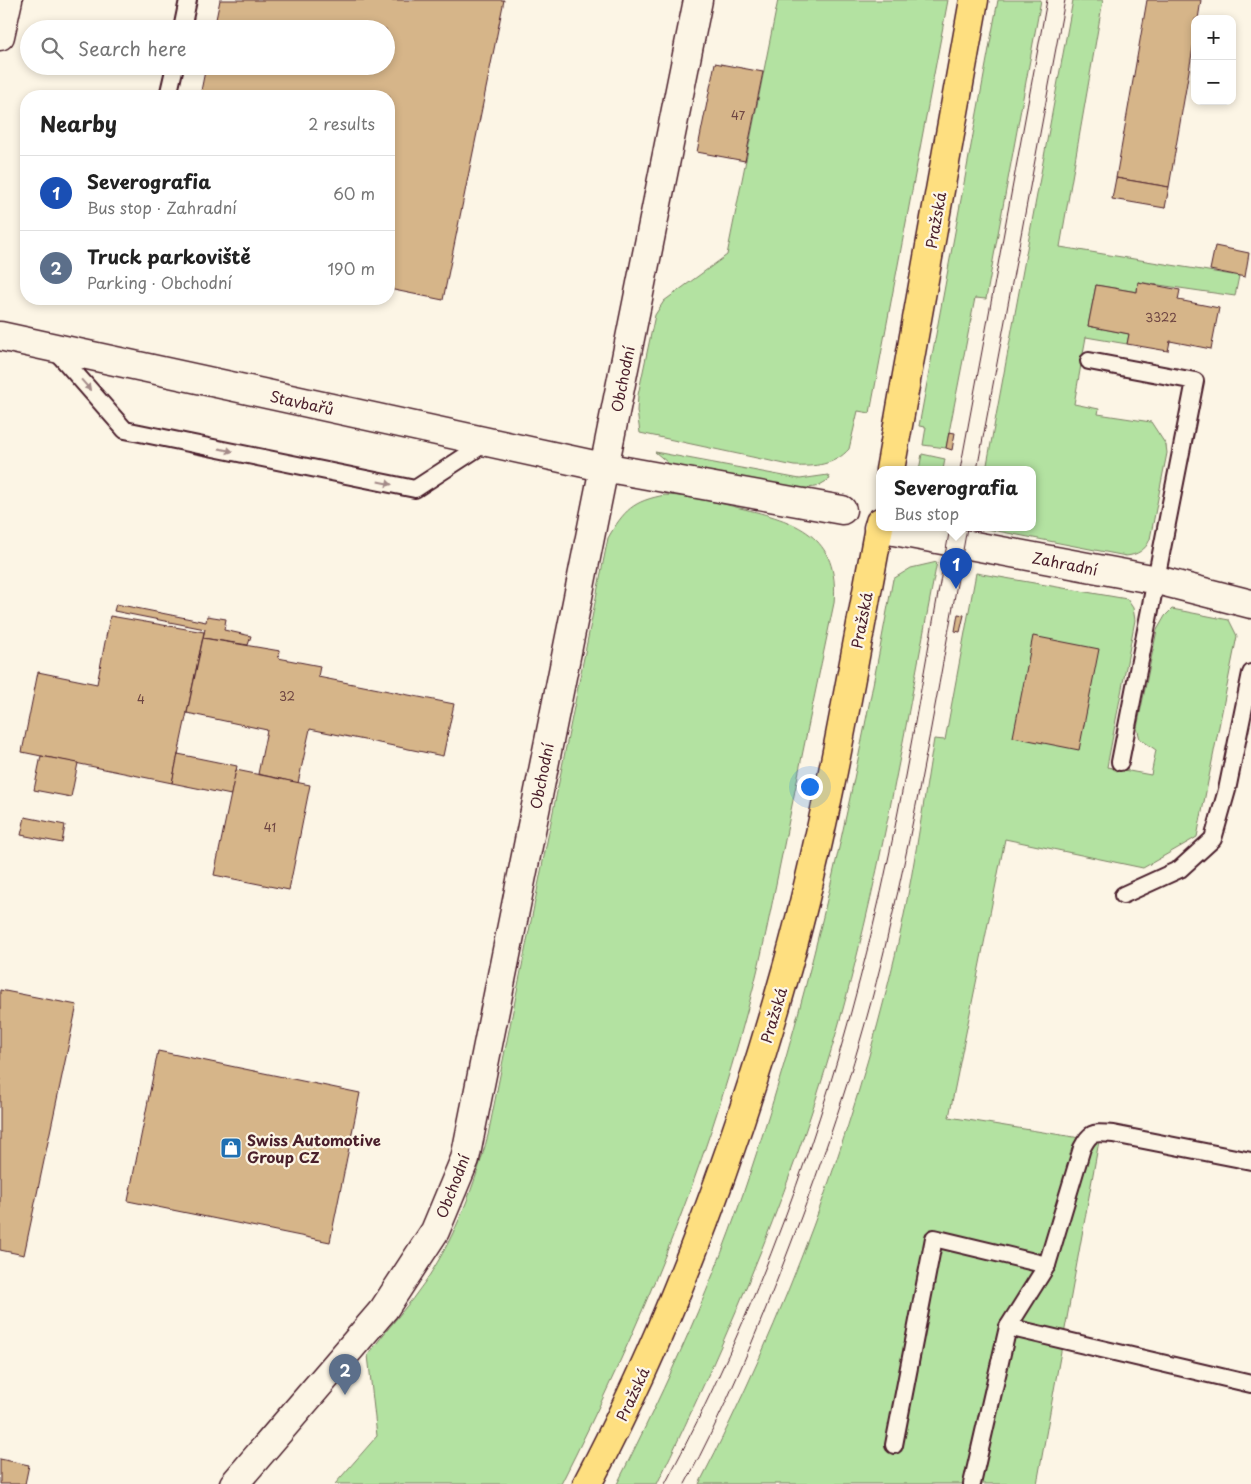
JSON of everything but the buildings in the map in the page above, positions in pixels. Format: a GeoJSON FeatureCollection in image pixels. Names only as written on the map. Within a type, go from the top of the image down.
{"type":"FeatureCollection","features":[{"type":"Feature","properties":{"kind":"main road","name":"Pražská"},"geometry":{"type":"LineString","coordinates":[[891,466],[974,0]]}},
{"type":"Feature","properties":{"kind":"main road","name":"Pražská"},"geometry":{"type":"LineString","coordinates":[[587,1484],[662,1331],[717,1189],[759,1060],[788,963],[809,875],[878,531]]}},
{"type":"Feature","properties":{"kind":"street"},"geometry":{"type":"LineString","coordinates":[[0,36],[8,0]]}},
{"type":"Feature","properties":{"kind":"street","name":"Obchodní"},"geometry":{"type":"LineString","coordinates":[[234,1484],[384,1309],[435,1231],[465,1160],[698,0]]}},
{"type":"Feature","properties":{"kind":"street","name":"Stavbařů"},"geometry":{"type":"LineString","coordinates":[[0,336],[603,467],[842,510]]}},
{"type":"Feature","properties":{"kind":"street","name":"Zahradní"},"geometry":{"type":"LineString","coordinates":[[909,531],[1157,580],[1251,604]]}},
{"type":"Feature","properties":{"kind":"lane"},"geometry":{"type":"LineString","coordinates":[[184,20],[188,0]]}},
{"type":"Feature","properties":{"kind":"lane"},"geometry":{"type":"LineString","coordinates":[[169,90],[173,75]]}},
{"type":"Feature","properties":{"kind":"lane"},"geometry":{"type":"LineString","coordinates":[[54,348],[125,430],[415,490],[486,442]]}},
{"type":"Feature","properties":{"kind":"lane"},"geometry":{"type":"LineString","coordinates":[[1089,360],[1195,382],[1120,762]]}},
{"type":"Feature","properties":{"kind":"lane"},"geometry":{"type":"LineString","coordinates":[[1123,895],[1180,869],[1213,839],[1227,790],[1251,673]]}},
{"type":"Feature","properties":{"kind":"lane"},"geometry":{"type":"LineString","coordinates":[[972,1484],[1008,1327],[1047,1265],[1082,1148],[1088,1136],[1092,1134],[1113,1134],[1251,1161]]}},
{"type":"Feature","properties":{"kind":"lane"},"geometry":{"type":"LineString","coordinates":[[894,1445],[934,1238],[1047,1265]]}},
{"type":"Feature","properties":{"kind":"lane"},"geometry":{"type":"LineString","coordinates":[[1008,1327],[1251,1384]]}},
{"type":"Feature","properties":{"kind":"green space"},"geometry":{"type":"Polygon","coordinates":[[[778,0],[948,0],[870,413],[858,411],[849,449],[831,462],[809,466],[794,466],[640,433],[637,411],[638,395],[655,315],[664,301],[727,255],[778,0]]]}},
{"type":"Feature","properties":{"kind":"green space"},"geometry":{"type":"Polygon","coordinates":[[[998,0],[1041,0],[986,299],[975,298],[946,448],[923,445],[926,427],[919,426],[998,0]]]}},
{"type":"Feature","properties":{"kind":"green space"},"geometry":{"type":"Polygon","coordinates":[[[1073,0],[1103,0],[1060,247],[1239,276],[1235,296],[1138,282],[1137,292],[1096,285],[1088,326],[1129,334],[1127,344],[1086,337],[1074,404],[1099,409],[1098,414],[1151,422],[1166,445],[1167,453],[1150,539],[1141,551],[1126,556],[997,531],[1036,531],[1036,466],[987,466],[1073,0]]]}},
{"type":"Feature","properties":{"kind":"green space"},"geometry":{"type":"Polygon","coordinates":[[[655,452],[800,479],[828,475],[830,479],[816,487],[796,489],[674,468],[655,452]]]}},
{"type":"Feature","properties":{"kind":"green space"},"geometry":{"type":"Polygon","coordinates":[[[922,454],[945,459],[944,466],[920,466],[922,454]]]}},
{"type":"Feature","properties":{"kind":"green space"},"geometry":{"type":"Polygon","coordinates":[[[665,495],[694,498],[731,506],[760,513],[796,526],[822,546],[830,561],[834,580],[834,603],[763,945],[749,1004],[712,1128],[668,1249],[643,1308],[590,1426],[561,1484],[335,1484],[377,1436],[368,1355],[420,1289],[447,1245],[464,1209],[483,1154],[608,538],[619,520],[630,508],[645,500],[665,495]]]}},
{"type":"Feature","properties":{"kind":"green space"},"geometry":{"type":"Polygon","coordinates":[[[937,562],[883,843],[843,1009],[805,1131],[784,1191],[737,1310],[657,1484],[617,1484],[672,1369],[722,1253],[773,1100],[795,1027],[832,879],[849,804],[893,579],[911,568],[937,562]]]}},
{"type":"Feature","properties":{"kind":"green space"},"geometry":{"type":"Polygon","coordinates":[[[976,573],[1127,599],[1133,608],[1135,620],[1107,767],[1151,775],[1156,750],[1140,739],[1137,728],[1157,630],[1165,616],[1172,609],[1229,620],[1237,636],[1197,837],[1143,868],[1005,839],[949,1117],[1099,1141],[1037,1484],[699,1484],[760,1357],[787,1292],[837,1159],[858,1092],[878,1024],[907,902],[934,739],[945,740],[976,573]]]}},
{"type":"Feature","properties":{"kind":"tram line"},"geometry":{"type":"LineString","coordinates":[[961,466],[1047,0]]}},
{"type":"Feature","properties":{"kind":"tram line"},"geometry":{"type":"LineString","coordinates":[[978,466],[1065,0]]}},
{"type":"Feature","properties":{"kind":"tram line"},"geometry":{"type":"LineString","coordinates":[[665,1484],[729,1354],[757,1287],[784,1220],[831,1083],[851,1013],[881,892],[949,531]]}},
{"type":"Feature","properties":{"kind":"tram line"},"geometry":{"type":"LineString","coordinates":[[685,1484],[727,1400],[764,1313],[815,1178],[854,1061],[876,983],[909,840],[930,736],[966,531]]}},
{"type":"Feature","properties":{"kind":"place","name":"Severografia"},"geometry":{"type":"Point","coordinates":[956,589]}},
{"type":"Feature","properties":{"kind":"place","name":"Swiss Automotive Group CZ"},"geometry":{"type":"Point","coordinates":[231,1148]}},
{"type":"Feature","properties":{"kind":"place","name":"Truck parkoviště"},"geometry":{"type":"Point","coordinates":[345,1395]}}]}
